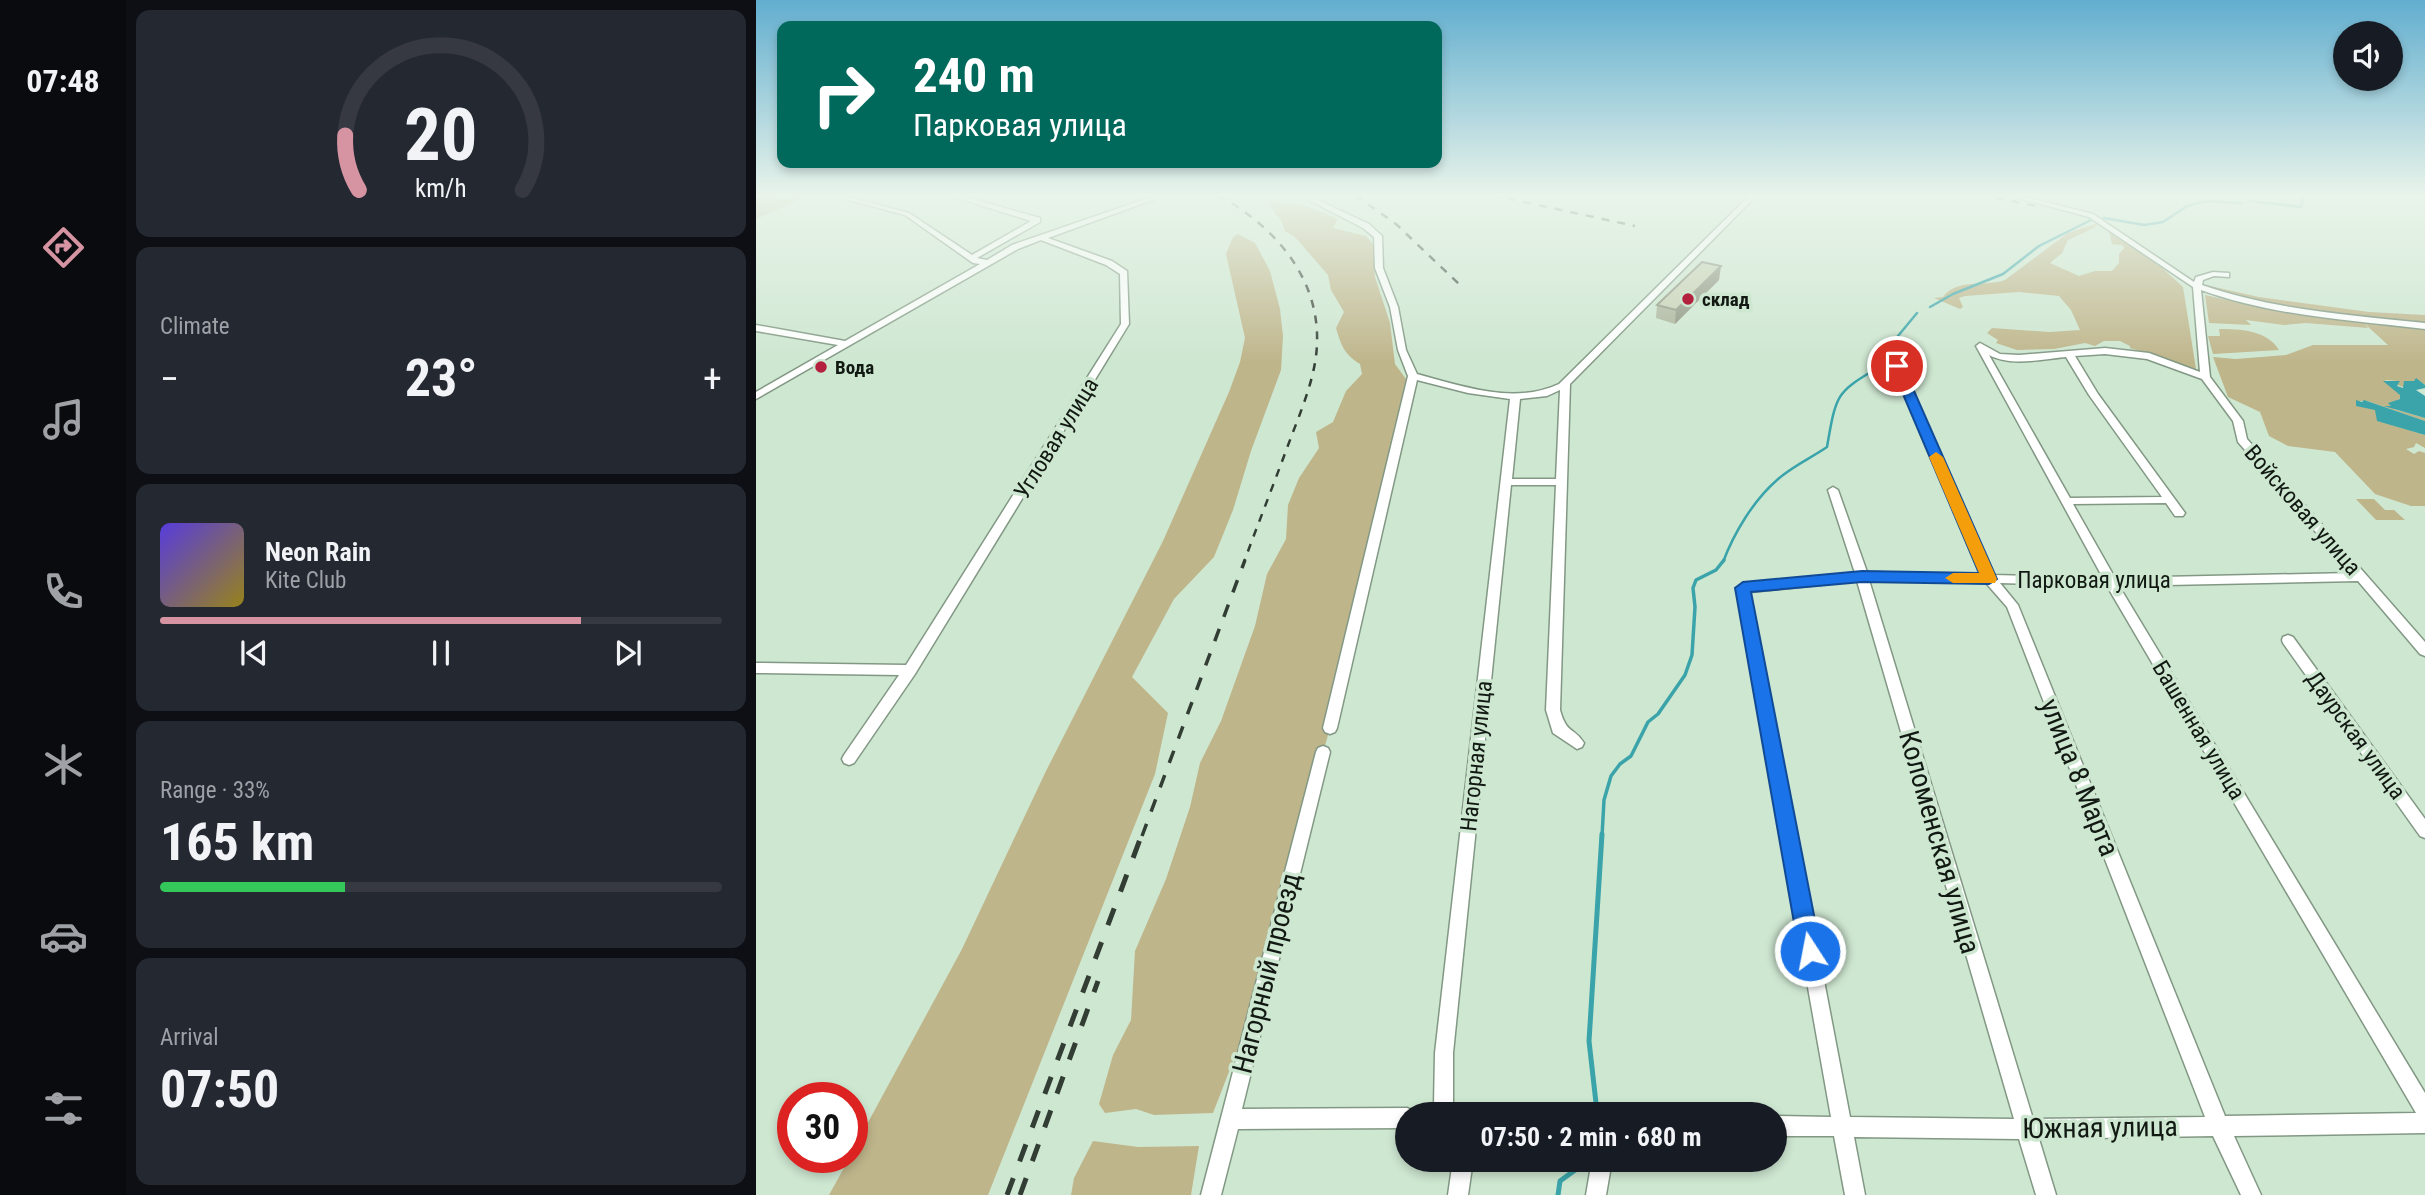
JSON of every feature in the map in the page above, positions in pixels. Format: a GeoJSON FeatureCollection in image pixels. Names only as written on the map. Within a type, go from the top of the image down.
{"type":"FeatureCollection","features":[{"type":"Feature","properties":{"kind":"street"},"geometry":{"type":"LineString","coordinates":[[961,251],[985,262]]}},
{"type":"Feature","properties":{"kind":"street"},"geometry":{"type":"LineString","coordinates":[[972,258],[984,251]]}},
{"type":"Feature","properties":{"kind":"street"},"geometry":{"type":"LineString","coordinates":[[756,396],[985,262],[1012,251]]}},
{"type":"Feature","properties":{"kind":"street","name":"Угловая улица"},"geometry":{"type":"LineString","coordinates":[[849,759],[909,670],[1068,420],[1125,324],[1124,273],[1108,263],[1076,251]]}},
{"type":"Feature","properties":{"kind":"street"},"geometry":{"type":"LineString","coordinates":[[1330,728],[1413,376],[1402,350],[1394,307],[1379,268],[1378,251]]}},
{"type":"Feature","properties":{"kind":"street"},"geometry":{"type":"LineString","coordinates":[[1413,376],[1514,398],[1547,395],[1564,383],[1698,251]]}},
{"type":"Feature","properties":{"kind":"street"},"geometry":{"type":"LineString","coordinates":[[2144,251],[2197,286],[2278,309],[2425,326]]}},
{"type":"Feature","properties":{"kind":"street"},"geometry":{"type":"LineString","coordinates":[[2179,513],[2094,394],[2069,354],[2105,351],[2149,356],[2205,377],[2197,286],[2199,279],[2213,274],[2226,275]]}},
{"type":"Feature","properties":{"kind":"street"},"geometry":{"type":"LineString","coordinates":[[756,328],[845,344]]}},
{"type":"Feature","properties":{"kind":"street","name":"Башенная улица"},"geometry":{"type":"LineString","coordinates":[[2069,354],[2006,357],[1991,354],[1980,346],[2111,582],[2425,1111]]}},
{"type":"Feature","properties":{"kind":"street","name":"улица 8 Марта"},"geometry":{"type":"LineString","coordinates":[[1897,366],[1989,579],[2012,605],[2218,1124],[2251,1195]]}},
{"type":"Feature","properties":{"kind":"street","name":"Войсковая улица"},"geometry":{"type":"LineString","coordinates":[[2205,377],[2238,421],[2242,440],[2425,651]]}},
{"type":"Feature","properties":{"kind":"street"},"geometry":{"type":"LineString","coordinates":[[1564,383],[1553,710],[1558,729],[1577,743]]}},
{"type":"Feature","properties":{"kind":"street","name":"Нагорная улица"},"geometry":{"type":"LineString","coordinates":[[1443,1102],[1444,1053],[1514,398]]}},
{"type":"Feature","properties":{"kind":"street"},"geometry":{"type":"LineString","coordinates":[[1506,482],[1561,482]]}},
{"type":"Feature","properties":{"kind":"street","name":"Коломенская улица"},"geometry":{"type":"LineString","coordinates":[[1833,490],[1862,576],[2046,1195]]}},
{"type":"Feature","properties":{"kind":"street"},"geometry":{"type":"LineString","coordinates":[[2067,501],[2170,500]]}},
{"type":"Feature","properties":{"kind":"street","name":"Парковая улица"},"geometry":{"type":"LineString","coordinates":[[1843,1128],[1743,588],[1862,576],[2111,582],[2361,577]]}},
{"type":"Feature","properties":{"kind":"street","name":"Даурская улица"},"geometry":{"type":"LineString","coordinates":[[2288,640],[2425,831]]}},
{"type":"Feature","properties":{"kind":"street"},"geometry":{"type":"LineString","coordinates":[[756,668],[909,670]]}},
{"type":"Feature","properties":{"kind":"street","name":"Нагорный проезд"},"geometry":{"type":"LineString","coordinates":[[1211,1195],[1228,1119],[1323,752]]}},
{"type":"Feature","properties":{"kind":"street"},"geometry":{"type":"LineString","coordinates":[[1228,1119],[1395,1118]]}},
{"type":"Feature","properties":{"kind":"street","name":"Южная улица"},"geometry":{"type":"LineString","coordinates":[[1787,1126],[2025,1129],[2218,1124],[2425,1123]]}},
{"type":"Feature","properties":{"kind":"street"},"geometry":{"type":"LineString","coordinates":[[1843,1128],[1855,1195]]}},
{"type":"Feature","properties":{"kind":"street"},"geometry":{"type":"LineString","coordinates":[[1458,1195],[1461,1172]]}},
{"type":"Feature","properties":{"kind":"street"},"geometry":{"type":"LineString","coordinates":[[1596,1195],[1600,1172]]}},
{"type":"Feature","properties":{"kind":"shaded area"},"geometry":{"type":"Polygon","coordinates":[[[1227,251],[1259,251],[1270,271],[1280,309],[1283,336],[1281,370],[1214,557],[1174,599],[1132,677],[1168,713],[1155,774],[988,1195],[829,1195],[841,1173],[868,1173],[868,1122],[962,949],[1046,771],[1163,541],[1229,392],[1245,338],[1227,251]]]}},
{"type":"Feature","properties":{"kind":"shaded area"},"geometry":{"type":"Polygon","coordinates":[[[1307,251],[1373,251],[1375,277],[1390,323],[1395,364],[1406,379],[1330,728],[1246,1028],[1213,1113],[1154,1115],[1136,1109],[1105,1113],[1099,1104],[1113,1055],[1131,1020],[1135,951],[1166,879],[1190,807],[1200,763],[1221,721],[1255,626],[1267,574],[1286,539],[1288,505],[1299,478],[1319,448],[1316,432],[1333,422],[1346,391],[1362,374],[1360,364],[1344,349],[1336,328],[1344,312],[1331,290],[1328,275],[1307,251]]]}},
{"type":"Feature","properties":{"kind":"shaded area"},"geometry":{"type":"Polygon","coordinates":[[[2044,251],[2063,251],[2050,263],[2079,276],[2095,271],[2112,271],[2119,263],[2122,251],[2137,251],[2183,287],[2196,369],[2130,348],[2120,341],[2104,341],[2095,346],[2085,343],[2054,349],[2017,350],[1996,343],[1998,340],[1987,333],[1992,328],[2050,332],[2080,330],[2071,310],[2059,296],[2019,292],[1965,296],[1959,298],[1963,307],[1960,309],[1934,298],[1943,297],[1963,285],[2005,280],[2044,251]]]}},
{"type":"Feature","properties":{"kind":"shaded area"},"geometry":{"type":"Polygon","coordinates":[[[2206,285],[2259,297],[2369,312],[2425,315],[2425,325],[2289,310],[2203,287],[2206,285]]]}},
{"type":"Feature","properties":{"kind":"shaded area"},"geometry":{"type":"Polygon","coordinates":[[[2205,295],[2283,312],[2425,329],[2425,385],[2416,379],[2404,381],[2406,388],[2397,385],[2397,381],[2385,380],[2401,395],[2400,399],[2392,402],[2394,409],[2425,418],[2425,421],[2367,401],[2357,401],[2357,405],[2376,410],[2379,421],[2425,435],[2425,448],[2416,443],[2414,447],[2406,449],[2414,454],[2419,451],[2425,453],[2425,506],[2411,506],[2375,494],[2335,452],[2288,446],[2269,436],[2260,412],[2228,397],[2213,357],[2236,359],[2286,355],[2313,345],[2388,345],[2365,324],[2368,328],[2306,323],[2284,325],[2246,320],[2251,325],[2209,323],[2205,295]]]}},
{"type":"Feature","properties":{"kind":"shaded area"},"geometry":{"type":"Polygon","coordinates":[[[2219,329],[2244,330],[2260,335],[2268,338],[2279,350],[2213,354],[2208,336],[2220,336],[2219,329]]]}},
{"type":"Feature","properties":{"kind":"shaded area"},"geometry":{"type":"Polygon","coordinates":[[[2356,499],[2374,499],[2385,510],[2394,510],[2405,520],[2376,520],[2356,499]]]}},
{"type":"Feature","properties":{"kind":"shaded area"},"geometry":{"type":"Polygon","coordinates":[[[1093,1141],[1138,1147],[1199,1146],[1191,1195],[1071,1195],[1074,1178],[1093,1141]]]}},
{"type":"Feature","properties":{"kind":"water"},"geometry":{"type":"Polygon","coordinates":[[[2416,378],[2425,385],[2425,388],[2416,390],[2425,396],[2425,418],[2384,406],[2391,406],[2388,403],[2400,399],[2400,395],[2383,381],[2400,381],[2397,386],[2403,388],[2404,381],[2414,381],[2416,378]]]}},
{"type":"Feature","properties":{"kind":"water"},"geometry":{"type":"Polygon","coordinates":[[[2356,400],[2364,400],[2425,421],[2425,435],[2377,421],[2375,410],[2356,406],[2356,400]]]}},
{"type":"Feature","properties":{"kind":"building"},"geometry":{"type":"Polygon","coordinates":[[[1702,262],[1721,266],[1676,310],[1657,305],[1702,262]]]}},
{"type":"Feature","properties":{"kind":"waterway"},"geometry":{"type":"LineString","coordinates":[[1930,307],[1953,294],[2003,274],[2033,251]]}},
{"type":"Feature","properties":{"kind":"waterway"},"geometry":{"type":"LineString","coordinates":[[1724,560],[1745,518],[1768,488],[1788,471],[1827,447],[1837,402],[1842,394],[1858,380],[1887,362],[1888,348],[1917,313]]}},
{"type":"Feature","properties":{"kind":"waterway"},"geometry":{"type":"LineString","coordinates":[[1602,836],[1604,800],[1611,776],[1620,764],[1631,756],[1648,722],[1658,714],[1685,675],[1692,655],[1695,607],[1693,588],[1696,580],[1716,570],[1724,560]]}},
{"type":"Feature","properties":{"kind":"waterway"},"geometry":{"type":"LineString","coordinates":[[1596,1102],[1589,1041],[1602,834]]}},
{"type":"Feature","properties":{"kind":"waterway"},"geometry":{"type":"LineString","coordinates":[[1558,1195],[1560,1181],[1572,1172]]}},
{"type":"Feature","properties":{"kind":"railway"},"geometry":{"type":"LineString","coordinates":[[1244,562],[1300,414],[1316,356],[1317,330],[1313,305],[1305,282],[1285,251]]}},
{"type":"Feature","properties":{"kind":"railway"},"geometry":{"type":"LineString","coordinates":[[1424,251],[1459,284]]}},
{"type":"Feature","properties":{"kind":"railway"},"geometry":{"type":"LineString","coordinates":[[1142,836],[1245,560]]}},
{"type":"Feature","properties":{"kind":"railway"},"geometry":{"type":"LineString","coordinates":[[1007,1195],[1142,834]]}},
{"type":"Feature","properties":{"kind":"railway"},"geometry":{"type":"LineString","coordinates":[[1020,1195],[1098,981]]}},
{"type":"Feature","properties":{"kind":"slow traffic"},"geometry":{"type":"LineString","coordinates":[[1936,457],[1989,579],[1953,578]]}},
{"type":"Feature","properties":{"kind":"place","name":"склад"},"geometry":{"type":"Point","coordinates":[1688,299]}},
{"type":"Feature","properties":{"kind":"place","name":"Вода"},"geometry":{"type":"Point","coordinates":[821,367]}},
{"type":"Feature","properties":{"kind":"route"},"geometry":{"type":"LineString","coordinates":[[1810,951],[1743,588],[1862,576],[1989,579],[1897,366]]}}]}
